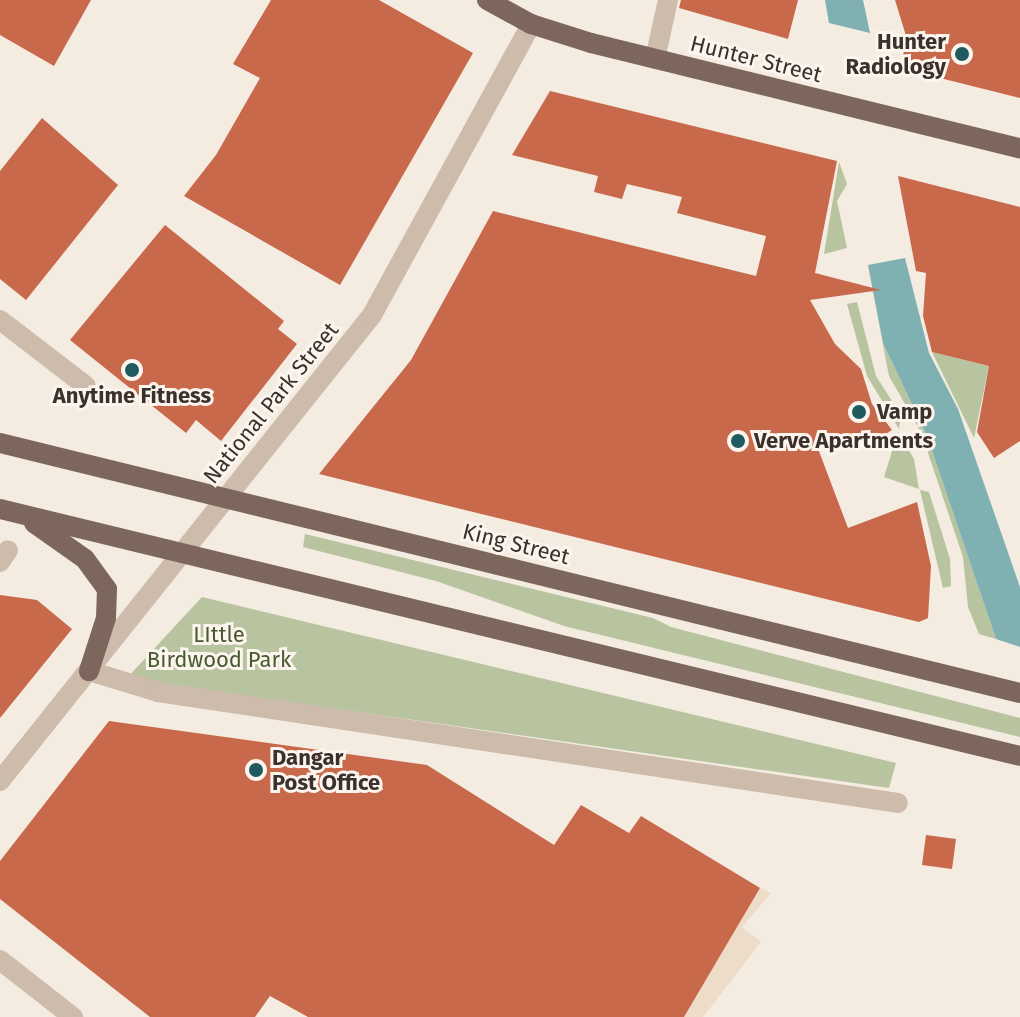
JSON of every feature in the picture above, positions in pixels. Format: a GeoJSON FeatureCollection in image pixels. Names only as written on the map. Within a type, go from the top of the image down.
{"type":"FeatureCollection","features":[{"type":"Feature","properties":{"kind":"main road","name":"Hunter Street"},"geometry":{"type":"LineString","coordinates":[[487,0],[531,24],[655,59],[1020,148]]}},
{"type":"Feature","properties":{"kind":"main road","name":"King Street"},"geometry":{"type":"LineString","coordinates":[[0,443],[228,496],[1020,693]]}},
{"type":"Feature","properties":{"kind":"main road"},"geometry":{"type":"LineString","coordinates":[[8,511],[1020,756]]}},
{"type":"Feature","properties":{"kind":"main road"},"geometry":{"type":"LineString","coordinates":[[8,511],[64,541],[107,589],[106,618],[89,671]]}},
{"type":"Feature","properties":{"kind":"street"},"geometry":{"type":"LineString","coordinates":[[655,59],[668,0]]}},
{"type":"Feature","properties":{"kind":"street","name":"National Park Street"},"geometry":{"type":"LineString","coordinates":[[0,781],[372,315],[531,24]]}},
{"type":"Feature","properties":{"kind":"street"},"geometry":{"type":"LineString","coordinates":[[0,320],[86,386]]}},
{"type":"Feature","properties":{"kind":"street"},"geometry":{"type":"LineString","coordinates":[[89,671],[158,692],[898,803]]}},
{"type":"Feature","properties":{"kind":"street"},"geometry":{"type":"LineString","coordinates":[[0,960],[73,1017]]}},
{"type":"Feature","properties":{"kind":"green space"},"geometry":{"type":"Polygon","coordinates":[[[839,162],[847,184],[837,201],[847,248],[824,254],[839,162]]]}},
{"type":"Feature","properties":{"kind":"green space"},"geometry":{"type":"Polygon","coordinates":[[[867,262],[883,343],[927,436],[996,639],[979,634],[968,607],[963,557],[921,432],[889,376],[867,262]]]}},
{"type":"Feature","properties":{"kind":"green space"},"geometry":{"type":"Polygon","coordinates":[[[857,302],[876,376],[901,415],[899,429],[867,376],[847,304],[857,302]]]}},
{"type":"Feature","properties":{"kind":"green space"},"geometry":{"type":"Polygon","coordinates":[[[932,352],[989,366],[974,438],[932,352]]]}},
{"type":"Feature","properties":{"kind":"green space"},"geometry":{"type":"Polygon","coordinates":[[[898,432],[914,459],[919,489],[884,477],[898,432]]]}},
{"type":"Feature","properties":{"kind":"green space"},"geometry":{"type":"Polygon","coordinates":[[[920,490],[929,492],[950,559],[951,586],[943,588],[920,490]]]}},
{"type":"Feature","properties":{"kind":"green space"},"geometry":{"type":"Polygon","coordinates":[[[305,534],[653,618],[671,627],[1020,718],[1020,737],[564,626],[436,581],[303,547],[305,534]]]}},
{"type":"Feature","properties":{"kind":"green space","name":"LIttle Birdwood Park"},"geometry":{"type":"Polygon","coordinates":[[[202,597],[896,763],[889,788],[126,679],[202,597]]]}},
{"type":"Feature","properties":{"kind":"shaded area"},"geometry":{"type":"Polygon","coordinates":[[[760,888],[771,893],[742,927],[761,942],[703,1017],[684,1017],[760,888]]]}},
{"type":"Feature","properties":{"kind":"water"},"geometry":{"type":"Polygon","coordinates":[[[825,0],[863,0],[870,33],[829,23],[825,0]]]}},
{"type":"Feature","properties":{"kind":"water"},"geometry":{"type":"Polygon","coordinates":[[[905,258],[929,353],[958,409],[1020,587],[1020,647],[996,639],[927,436],[883,343],[868,265],[905,258]]]}},
{"type":"Feature","properties":{"kind":"building"},"geometry":{"type":"Polygon","coordinates":[[[0,0],[91,0],[54,66],[0,35],[0,0]]]}},
{"type":"Feature","properties":{"kind":"building"},"geometry":{"type":"Polygon","coordinates":[[[271,0],[379,0],[473,53],[340,285],[184,196],[216,155],[260,78],[233,64],[271,0]]]}},
{"type":"Feature","properties":{"kind":"building"},"geometry":{"type":"Polygon","coordinates":[[[681,0],[798,0],[788,39],[679,8],[681,0]]]}},
{"type":"Feature","properties":{"kind":"building","name":"Hunter Radiology"},"geometry":{"type":"Polygon","coordinates":[[[895,0],[1020,0],[1020,98],[900,68],[907,39],[895,0]]]}},
{"type":"Feature","properties":{"kind":"building"},"geometry":{"type":"Polygon","coordinates":[[[550,91],[837,161],[815,273],[881,290],[810,300],[835,344],[861,369],[872,404],[892,430],[881,437],[817,446],[848,528],[917,502],[931,566],[928,618],[919,622],[319,474],[411,360],[493,211],[756,276],[766,236],[677,213],[682,197],[627,184],[622,199],[594,192],[598,176],[512,155],[550,91]]]}},
{"type":"Feature","properties":{"kind":"building"},"geometry":{"type":"Polygon","coordinates":[[[42,118],[118,185],[26,300],[0,279],[0,171],[42,118]]]}},
{"type":"Feature","properties":{"kind":"building"},"geometry":{"type":"Polygon","coordinates":[[[898,176],[1020,207],[1020,441],[994,458],[977,432],[989,366],[932,352],[923,316],[926,273],[916,271],[898,176]]]}},
{"type":"Feature","properties":{"kind":"building"},"geometry":{"type":"Polygon","coordinates":[[[165,225],[284,321],[278,329],[297,344],[221,441],[196,420],[186,433],[70,340],[165,225]]]}},
{"type":"Feature","properties":{"kind":"building"},"geometry":{"type":"Polygon","coordinates":[[[0,595],[37,600],[72,629],[0,718],[0,595]]]}},
{"type":"Feature","properties":{"kind":"building"},"geometry":{"type":"Polygon","coordinates":[[[109,721],[427,765],[554,845],[581,805],[629,833],[641,816],[760,888],[684,1017],[308,1017],[270,996],[255,1017],[150,1017],[0,899],[0,861],[109,721]]]}},
{"type":"Feature","properties":{"kind":"building"},"geometry":{"type":"Polygon","coordinates":[[[926,835],[956,839],[952,869],[922,865],[926,835]]]}},
{"type":"Feature","properties":{"kind":"place","name":"Hunter Radiology"},"geometry":{"type":"Point","coordinates":[962,54]}},
{"type":"Feature","properties":{"kind":"place","name":"Anytime Fitness"},"geometry":{"type":"Point","coordinates":[132,370]}},
{"type":"Feature","properties":{"kind":"place","name":"Vamp"},"geometry":{"type":"Point","coordinates":[859,412]}},
{"type":"Feature","properties":{"kind":"place","name":"Verve Apartments"},"geometry":{"type":"Point","coordinates":[738,441]}},
{"type":"Feature","properties":{"kind":"place","name":"Dangar Post Office"},"geometry":{"type":"Point","coordinates":[256,770]}}]}
